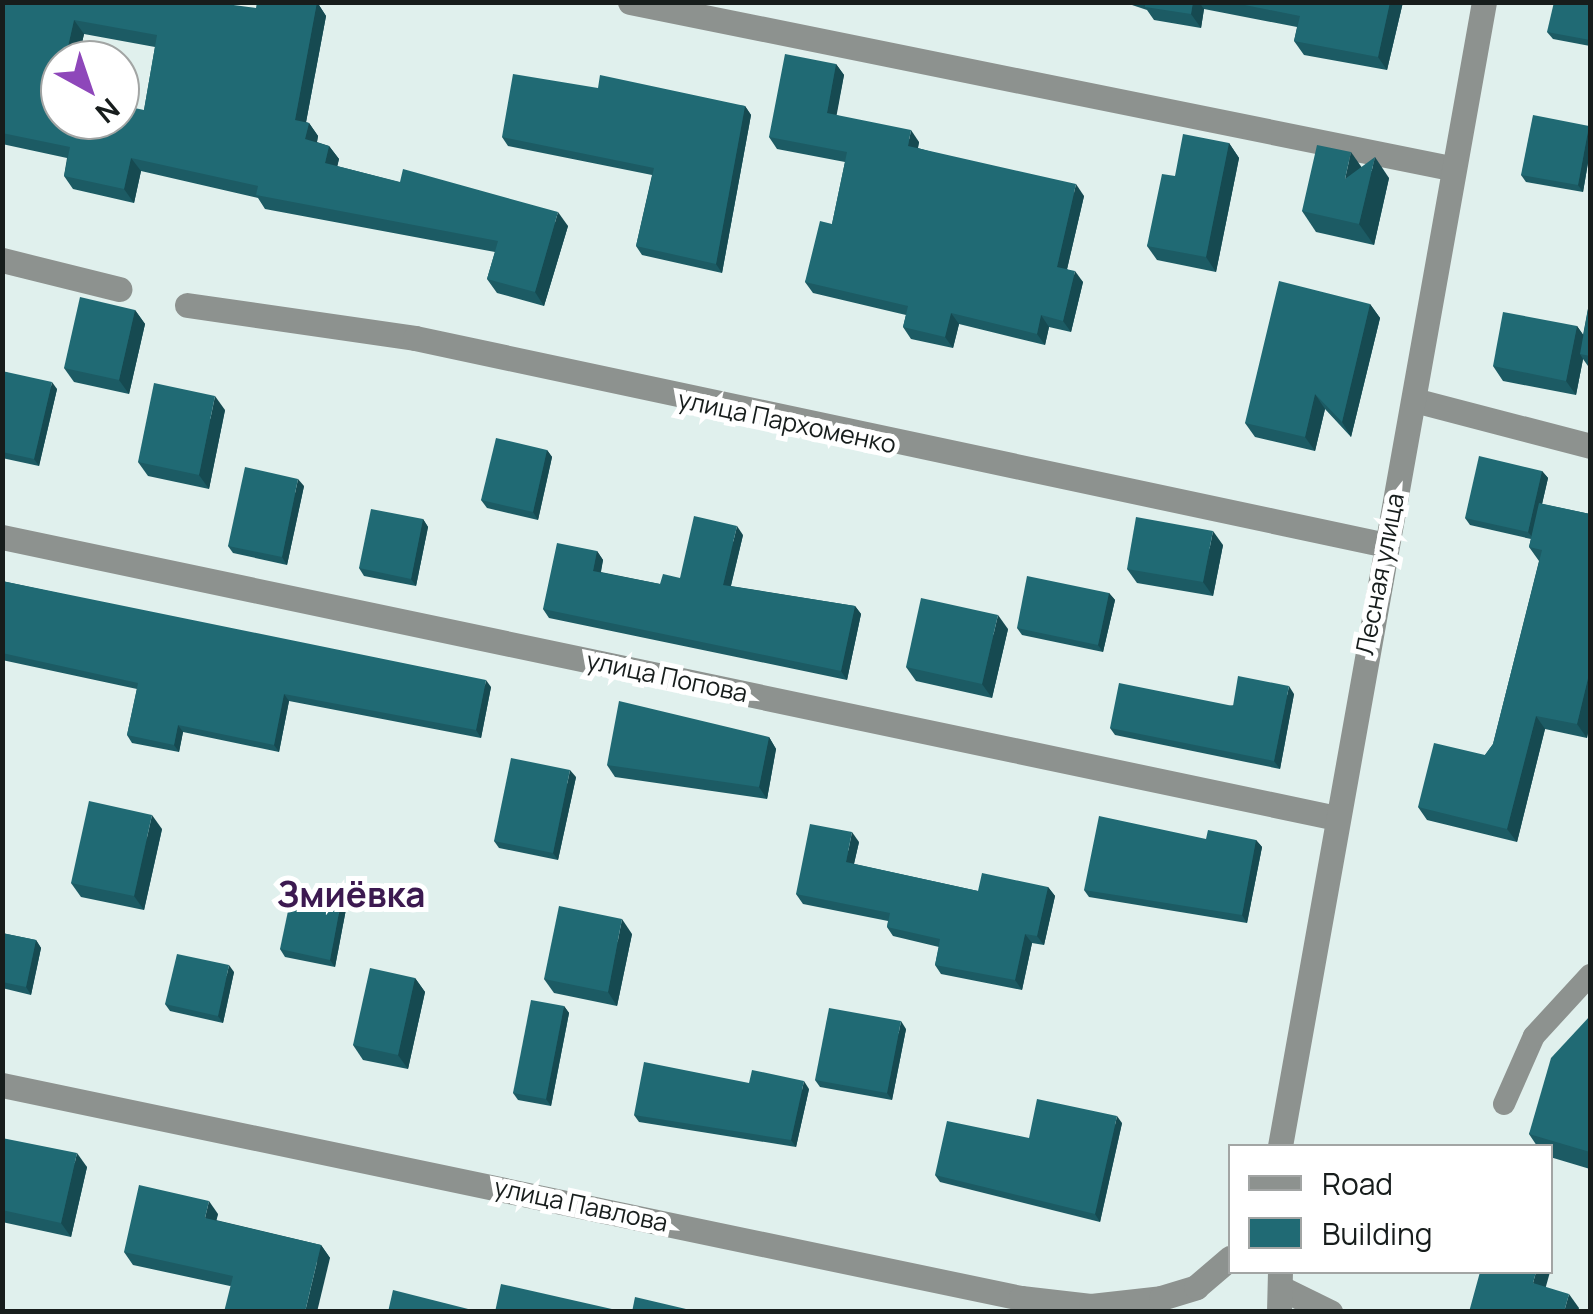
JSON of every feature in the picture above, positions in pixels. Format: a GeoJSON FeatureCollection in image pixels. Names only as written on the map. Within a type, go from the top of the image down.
{"type":"FeatureCollection","features":[{"type":"Feature","properties":{"kind":"street"},"geometry":{"type":"LineString","coordinates":[[630,2],[1450,168]]}},
{"type":"Feature","properties":{"kind":"street","name":"Лесная улица"},"geometry":{"type":"LineString","coordinates":[[1280,1144],[1332,817],[1414,400],[1450,168],[1484,2]]}},
{"type":"Feature","properties":{"kind":"street"},"geometry":{"type":"LineString","coordinates":[[2,260],[119,289]]}},
{"type":"Feature","properties":{"kind":"street","name":"улица Пархоменко"},"geometry":{"type":"LineString","coordinates":[[187,304],[415,338],[1386,545]]}},
{"type":"Feature","properties":{"kind":"street"},"geometry":{"type":"LineString","coordinates":[[1414,400],[1590,446]]}},
{"type":"Feature","properties":{"kind":"street","name":"улица Попова"},"geometry":{"type":"LineString","coordinates":[[2,537],[1332,817]]}},
{"type":"Feature","properties":{"kind":"street","name":"улица Павлова"},"geometry":{"type":"LineString","coordinates":[[2,1084],[1021,1298],[1091,1306],[1161,1298],[1196,1287],[1228,1260]]}},
{"type":"Feature","properties":{"kind":"street"},"geometry":{"type":"LineString","coordinates":[[1280,1290],[1330,1312]]}},
{"type":"Feature","properties":{"kind":"lane"},"geometry":{"type":"LineString","coordinates":[[1504,1104],[1534,1036],[1590,976]]}},
{"type":"Feature","properties":{"kind":"building"},"geometry":{"type":"Polygon","coordinates":[[[2,2],[211,2],[256,8],[257,2],[317,2],[295,120],[309,123],[305,139],[329,146],[325,163],[400,182],[403,169],[558,212],[535,292],[487,279],[498,241],[256,195],[258,186],[131,158],[124,189],[64,176],[70,147],[2,133],[2,2]]]}},
{"type":"Feature","properties":{"kind":"building"},"geometry":{"type":"Polygon","coordinates":[[[1145,2],[1193,2],[1191,14],[1145,7],[1145,2]]]}},
{"type":"Feature","properties":{"kind":"building"},"geometry":{"type":"Polygon","coordinates":[[[1230,2],[1390,2],[1378,57],[1294,41],[1300,16],[1230,2]]]}},
{"type":"Feature","properties":{"kind":"building"},"geometry":{"type":"Polygon","coordinates":[[[1554,2],[1590,2],[1590,40],[1547,32],[1554,2]]]}},
{"type":"Feature","properties":{"kind":"building"},"geometry":{"type":"Polygon","coordinates":[[[785,54],[836,64],[827,113],[911,130],[908,146],[1076,184],[1057,267],[1075,271],[1063,321],[1041,315],[1037,334],[951,313],[945,337],[903,327],[908,306],[805,282],[820,221],[832,224],[847,152],[769,137],[785,54]]]}},
{"type":"Feature","properties":{"kind":"building"},"geometry":{"type":"Polygon","coordinates":[[[513,74],[598,88],[600,75],[745,106],[716,264],[636,246],[654,168],[502,137],[513,74]]]}},
{"type":"Feature","properties":{"kind":"building"},"geometry":{"type":"Polygon","coordinates":[[[1533,115],[1589,126],[1578,185],[1521,175],[1533,115]]]}},
{"type":"Feature","properties":{"kind":"building"},"geometry":{"type":"Polygon","coordinates":[[[1183,134],[1229,143],[1206,257],[1147,246],[1162,174],[1175,176],[1183,134]]]}},
{"type":"Feature","properties":{"kind":"building"},"geometry":{"type":"Polygon","coordinates":[[[1317,145],[1351,152],[1345,179],[1375,157],[1359,224],[1302,211],[1317,145]]]}},
{"type":"Feature","properties":{"kind":"building"},"geometry":{"type":"Polygon","coordinates":[[[1279,281],[1370,304],[1342,422],[1315,394],[1305,437],[1245,423],[1279,281]]]}},
{"type":"Feature","properties":{"kind":"building"},"geometry":{"type":"Polygon","coordinates":[[[80,297],[135,310],[119,380],[64,368],[80,297]]]}},
{"type":"Feature","properties":{"kind":"building"},"geometry":{"type":"Polygon","coordinates":[[[1590,298],[1590,356],[1580,354],[1590,298]]]}},
{"type":"Feature","properties":{"kind":"building"},"geometry":{"type":"Polygon","coordinates":[[[1503,312],[1577,326],[1566,381],[1493,366],[1503,312]]]}},
{"type":"Feature","properties":{"kind":"building"},"geometry":{"type":"Polygon","coordinates":[[[2,371],[52,382],[34,459],[2,452],[2,371]]]}},
{"type":"Feature","properties":{"kind":"building"},"geometry":{"type":"Polygon","coordinates":[[[154,383],[215,396],[199,475],[138,462],[154,383]]]}},
{"type":"Feature","properties":{"kind":"building"},"geometry":{"type":"Polygon","coordinates":[[[496,438],[547,450],[533,512],[481,500],[496,438]]]}},
{"type":"Feature","properties":{"kind":"building"},"geometry":{"type":"Polygon","coordinates":[[[1479,456],[1542,471],[1528,532],[1465,518],[1479,456]]]}},
{"type":"Feature","properties":{"kind":"building"},"geometry":{"type":"Polygon","coordinates":[[[245,467],[298,479],[282,557],[228,546],[245,467]]]}},
{"type":"Feature","properties":{"kind":"building"},"geometry":{"type":"Polygon","coordinates":[[[1539,503],[1590,514],[1590,670],[1577,724],[1536,716],[1507,829],[1418,807],[1434,743],[1485,755],[1493,744],[1542,550],[1529,547],[1539,503]]]}},
{"type":"Feature","properties":{"kind":"building"},"geometry":{"type":"Polygon","coordinates":[[[371,509],[423,519],[411,579],[359,568],[371,509]]]}},
{"type":"Feature","properties":{"kind":"building"},"geometry":{"type":"Polygon","coordinates":[[[694,516],[737,526],[723,585],[855,606],[841,671],[543,609],[557,543],[597,551],[593,571],[660,584],[663,574],[680,578],[694,516]]]}},
{"type":"Feature","properties":{"kind":"building"},"geometry":{"type":"Polygon","coordinates":[[[1136,517],[1213,531],[1203,582],[1127,569],[1136,517]]]}},
{"type":"Feature","properties":{"kind":"building"},"geometry":{"type":"Polygon","coordinates":[[[1027,576],[1109,593],[1098,645],[1017,628],[1027,576]]]}},
{"type":"Feature","properties":{"kind":"building"},"geometry":{"type":"Polygon","coordinates":[[[2,581],[486,680],[476,730],[284,694],[274,745],[178,725],[174,745],[127,735],[138,683],[2,653],[2,581]]]}},
{"type":"Feature","properties":{"kind":"building"},"geometry":{"type":"Polygon","coordinates":[[[921,598],[998,615],[982,684],[906,667],[921,598]]]}},
{"type":"Feature","properties":{"kind":"building"},"geometry":{"type":"Polygon","coordinates":[[[1238,676],[1289,686],[1274,761],[1110,728],[1119,683],[1233,706],[1238,676]]]}},
{"type":"Feature","properties":{"kind":"building"},"geometry":{"type":"Polygon","coordinates":[[[619,701],[769,737],[759,787],[607,765],[619,701]]]}},
{"type":"Feature","properties":{"kind":"building"},"geometry":{"type":"Polygon","coordinates":[[[511,758],[570,770],[553,853],[494,841],[511,758]]]}},
{"type":"Feature","properties":{"kind":"building"},"geometry":{"type":"Polygon","coordinates":[[[89,801],[152,815],[134,896],[71,883],[89,801]]]}},
{"type":"Feature","properties":{"kind":"building"},"geometry":{"type":"Polygon","coordinates":[[[1099,816],[1206,839],[1208,830],[1256,840],[1242,915],[1084,890],[1099,816]]]}},
{"type":"Feature","properties":{"kind":"building"},"geometry":{"type":"Polygon","coordinates":[[[810,824],[852,832],[846,862],[978,891],[982,873],[1048,887],[1037,936],[1025,934],[1015,980],[935,965],[940,939],[887,927],[890,913],[796,894],[810,824]]]}},
{"type":"Feature","properties":{"kind":"building"},"geometry":{"type":"Polygon","coordinates":[[[292,892],[341,902],[330,960],[280,949],[292,892]]]}},
{"type":"Feature","properties":{"kind":"building"},"geometry":{"type":"Polygon","coordinates":[[[559,906],[622,919],[608,992],[544,979],[559,906]]]}},
{"type":"Feature","properties":{"kind":"building"},"geometry":{"type":"Polygon","coordinates":[[[2,933],[36,940],[26,987],[2,982],[2,933]]]}},
{"type":"Feature","properties":{"kind":"building"},"geometry":{"type":"Polygon","coordinates":[[[177,954],[229,965],[218,1016],[165,1004],[177,954]]]}},
{"type":"Feature","properties":{"kind":"building"},"geometry":{"type":"Polygon","coordinates":[[[370,968],[415,978],[398,1055],[353,1045],[370,968]]]}},
{"type":"Feature","properties":{"kind":"building"},"geometry":{"type":"Polygon","coordinates":[[[531,1000],[564,1006],[546,1099],[513,1093],[531,1000]]]}},
{"type":"Feature","properties":{"kind":"building"},"geometry":{"type":"Polygon","coordinates":[[[829,1008],[901,1021],[887,1093],[815,1080],[829,1008]]]}},
{"type":"Feature","properties":{"kind":"building"},"geometry":{"type":"Polygon","coordinates":[[[1590,1016],[1590,1152],[1529,1134],[1551,1058],[1590,1016]]]}},
{"type":"Feature","properties":{"kind":"building"},"geometry":{"type":"Polygon","coordinates":[[[644,1062],[749,1083],[752,1070],[804,1081],[791,1140],[634,1115],[644,1062]]]}},
{"type":"Feature","properties":{"kind":"building"},"geometry":{"type":"Polygon","coordinates":[[[1037,1099],[1117,1116],[1095,1214],[935,1175],[947,1121],[1029,1138],[1037,1099]]]}},
{"type":"Feature","properties":{"kind":"building"},"geometry":{"type":"Polygon","coordinates":[[[2,1138],[77,1153],[61,1223],[2,1210],[2,1138]]]}},
{"type":"Feature","properties":{"kind":"building"},"geometry":{"type":"Polygon","coordinates":[[[139,1185],[209,1201],[205,1218],[321,1245],[305,1312],[224,1312],[233,1276],[124,1252],[139,1185]]]}},
{"type":"Feature","properties":{"kind":"building"},"geometry":{"type":"Polygon","coordinates":[[[1479,1274],[1535,1274],[1533,1283],[1569,1294],[1564,1312],[1469,1312],[1479,1274]]]}},
{"type":"Feature","properties":{"kind":"building"},"geometry":{"type":"Polygon","coordinates":[[[501,1284],[625,1312],[495,1312],[501,1284]]]}},
{"type":"Feature","properties":{"kind":"building"},"geometry":{"type":"Polygon","coordinates":[[[393,1290],[480,1312],[388,1312],[393,1290]]]}},
{"type":"Feature","properties":{"kind":"building"},"geometry":{"type":"Polygon","coordinates":[[[635,1297],[686,1309],[632,1312],[635,1297]]]}},
{"type":"Feature","properties":{"kind":"district","name":"Змиёвка"},"geometry":{"type":"Point","coordinates":[351,894]}}]}
